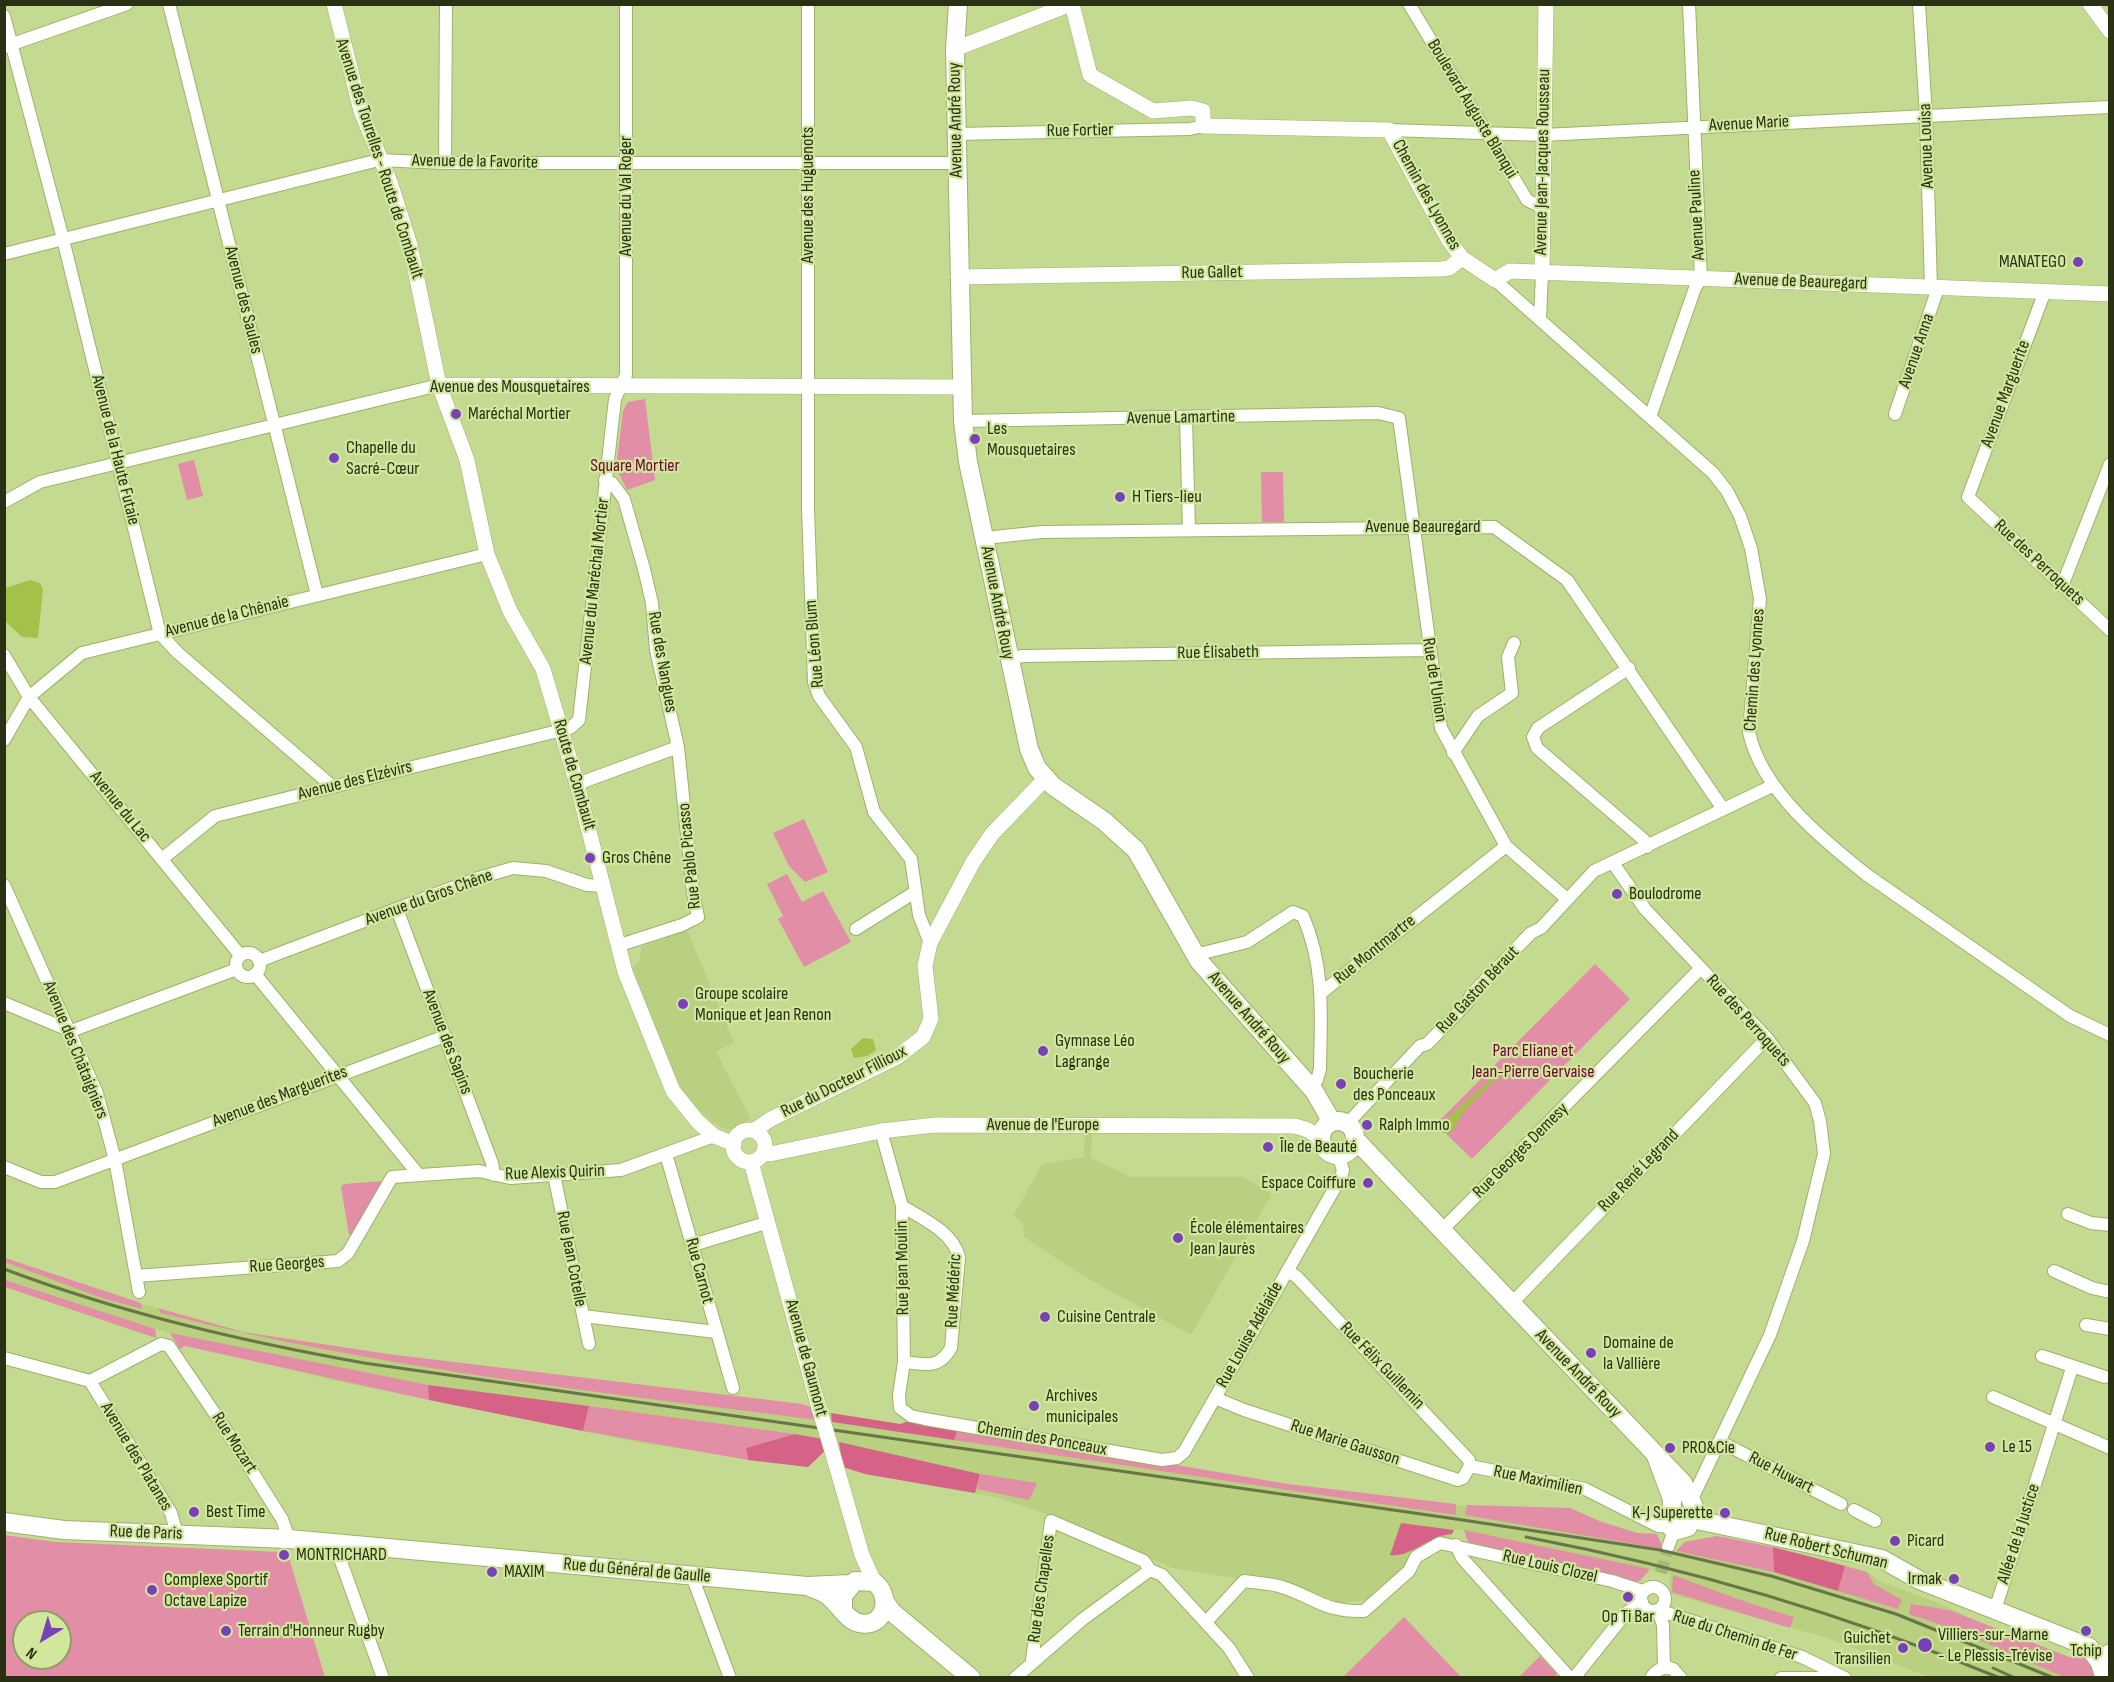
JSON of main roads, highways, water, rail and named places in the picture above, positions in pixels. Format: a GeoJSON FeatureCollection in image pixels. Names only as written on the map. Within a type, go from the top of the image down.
{"type":"FeatureCollection","features":[{"type":"Feature","properties":{"kind":"main road","name":"Avenue André Rouy"},"geometry":{"type":"LineString","coordinates":[[958,4],[955,49],[958,277],[963,421],[968,462],[985,538],[1007,659],[1029,749],[1045,779],[1104,820],[1136,850],[1195,955],[1313,1090],[1330,1101],[1340,1137],[1377,1161],[1656,1456],[1684,1498]]}},
{"type":"Feature","properties":{"kind":"main road"},"geometry":{"type":"LineString","coordinates":[[1684,1498],[1695,1509],[1692,1519],[1688,1527],[1671,1535],[1684,1498]]}},
{"type":"Feature","properties":{"kind":"main road","name":"Rue Robert Schuman"},"geometry":{"type":"LineString","coordinates":[[1692,1519],[1882,1559],[1919,1580],[2089,1647],[2106,1667]]}},
{"type":"Feature","properties":{"kind":"main road","name":"Rue de Paris"},"geometry":{"type":"LineString","coordinates":[[4,1522],[64,1530],[289,1539]]}},
{"type":"Feature","properties":{"kind":"main road","name":"Rue du Général de Gaulle"},"geometry":{"type":"LineString","coordinates":[[289,1539],[807,1586],[853,1583]]}},
{"type":"Feature","properties":{"kind":"main road"},"geometry":{"type":"LineString","coordinates":[[919,1633],[897,1624],[859,1623],[847,1615],[843,1609],[843,1596],[853,1583],[874,1582],[883,1591],[886,1603],[892,1612],[919,1633],[971,1677]]}},
{"type":"Feature","properties":{"kind":"main road","name":"Rue du Général de Gaulle"},"geometry":{"type":"LineString","coordinates":[[807,1586],[825,1594],[843,1609]]}},
{"type":"Feature","properties":{"kind":"main road"},"geometry":{"type":"LineString","coordinates":[[873,1622],[882,1614],[886,1603]]}},
{"type":"Feature","properties":{"kind":"tunnel"},"geometry":{"type":"LineString","coordinates":[[1661,1573],[1668,1547]]}},
{"type":"Feature","properties":{"kind":"railway"},"geometry":{"type":"LineString","coordinates":[[4,1269],[92,1299],[182,1324],[364,1363],[1660,1550],[1771,1576],[1896,1614],[2054,1678]]}},
{"type":"Feature","properties":{"kind":"railway"},"geometry":{"type":"LineString","coordinates":[[1526,1537],[1647,1563],[1767,1596],[1884,1634],[2000,1678]]}},
{"type":"Feature","properties":{"kind":"railway"},"geometry":{"type":"LineString","coordinates":[[1993,1668],[2015,1678]]}},
{"type":"Feature","properties":{"kind":"place","name":"MANATEGO"},"geometry":{"type":"Point","coordinates":[2078,262]}},
{"type":"Feature","properties":{"kind":"place","name":"Maréchal Mortier"},"geometry":{"type":"Point","coordinates":[456,414]}},
{"type":"Feature","properties":{"kind":"place","name":"Les Mousquetaires"},"geometry":{"type":"Point","coordinates":[975,439]}},
{"type":"Feature","properties":{"kind":"place","name":"Chapelle du Sacré-Cœur"},"geometry":{"type":"Point","coordinates":[334,458]}},
{"type":"Feature","properties":{"kind":"place","name":"H Tiers-lieu"},"geometry":{"type":"Point","coordinates":[1120,497]}},
{"type":"Feature","properties":{"kind":"place","name":"Gros Chêne"},"geometry":{"type":"Point","coordinates":[590,858]}},
{"type":"Feature","properties":{"kind":"place","name":"Boulodrome"},"geometry":{"type":"Point","coordinates":[1617,894]}},
{"type":"Feature","properties":{"kind":"place","name":"Groupe scolaire Monique et Jean Renon"},"geometry":{"type":"Point","coordinates":[683,1004]}},
{"type":"Feature","properties":{"kind":"place","name":"Gymnase Léo Lagrange"},"geometry":{"type":"Point","coordinates":[1043,1051]}},
{"type":"Feature","properties":{"kind":"place","name":"Boucherie des Ponceaux"},"geometry":{"type":"Point","coordinates":[1341,1084]}},
{"type":"Feature","properties":{"kind":"place","name":"Ralph Immo"},"geometry":{"type":"Point","coordinates":[1367,1125]}},
{"type":"Feature","properties":{"kind":"place","name":"Île de Beauté"},"geometry":{"type":"Point","coordinates":[1268,1147]}},
{"type":"Feature","properties":{"kind":"place","name":"Espace Coiffure"},"geometry":{"type":"Point","coordinates":[1368,1183]}},
{"type":"Feature","properties":{"kind":"place","name":"École élémentaires Jean Jaurès"},"geometry":{"type":"Point","coordinates":[1178,1238]}},
{"type":"Feature","properties":{"kind":"place","name":"Cuisine Centrale"},"geometry":{"type":"Point","coordinates":[1045,1317]}},
{"type":"Feature","properties":{"kind":"place","name":"Domaine de la Vallière"},"geometry":{"type":"Point","coordinates":[1591,1353]}},
{"type":"Feature","properties":{"kind":"place","name":"Archives municipales"},"geometry":{"type":"Point","coordinates":[1034,1406]}},
{"type":"Feature","properties":{"kind":"place","name":"Le 15"},"geometry":{"type":"Point","coordinates":[1990,1447]}},
{"type":"Feature","properties":{"kind":"place","name":"PRO&Cie"},"geometry":{"type":"Point","coordinates":[1670,1448]}},
{"type":"Feature","properties":{"kind":"place","name":"Best Time"},"geometry":{"type":"Point","coordinates":[194,1512]}},
{"type":"Feature","properties":{"kind":"place","name":"K-J Superette"},"geometry":{"type":"Point","coordinates":[1725,1513]}},
{"type":"Feature","properties":{"kind":"place","name":"Picard"},"geometry":{"type":"Point","coordinates":[1895,1541]}},
{"type":"Feature","properties":{"kind":"place","name":"MONTRICHARD"},"geometry":{"type":"Point","coordinates":[284,1555]}},
{"type":"Feature","properties":{"kind":"place","name":"MAXIM"},"geometry":{"type":"Point","coordinates":[492,1572]}},
{"type":"Feature","properties":{"kind":"place","name":"Irmak"},"geometry":{"type":"Point","coordinates":[1954,1579]}},
{"type":"Feature","properties":{"kind":"place","name":"Complexe Sportif Octave Lapize"},"geometry":{"type":"Point","coordinates":[152,1590]}},
{"type":"Feature","properties":{"kind":"place","name":"Op Ti Bar"},"geometry":{"type":"Point","coordinates":[1628,1597]}},
{"type":"Feature","properties":{"kind":"place","name":"Terrain d'Honneur Rugby"},"geometry":{"type":"Point","coordinates":[226,1631]}},
{"type":"Feature","properties":{"kind":"place","name":"Tchip"},"geometry":{"type":"Point","coordinates":[2086,1631]}},
{"type":"Feature","properties":{"kind":"place","name":"Villiers-sur-Marne - Le Plessis-Trévise"},"geometry":{"type":"Point","coordinates":[1925,1645]}},
{"type":"Feature","properties":{"kind":"place","name":"Guichet Transilien"},"geometry":{"type":"Point","coordinates":[1903,1648]}},
{"type":"Feature","properties":{"kind":"park label","name":"Square Mortier"},"geometry":{"type":"Point","coordinates":[635,466]}},
{"type":"Feature","properties":{"kind":"park label","name":"Parc Eliane et Jean-Pierre Gervaise"},"geometry":{"type":"Point","coordinates":[1533,1061]}}]}
